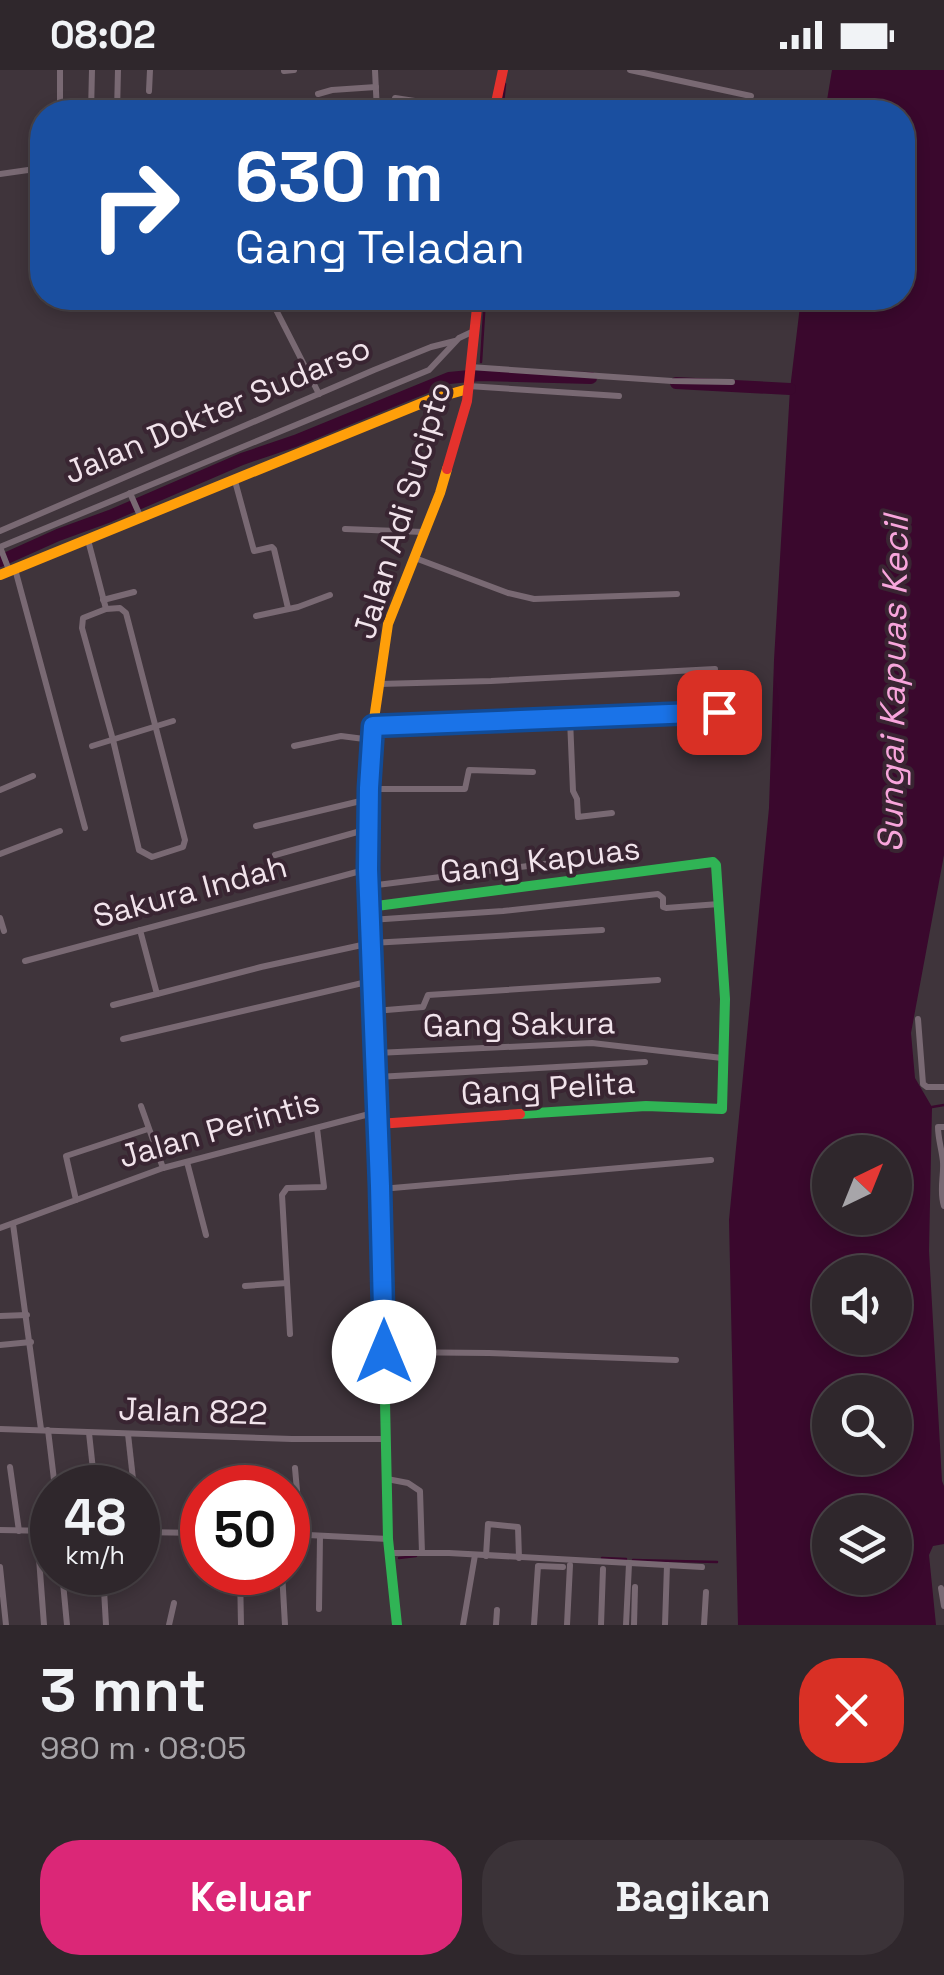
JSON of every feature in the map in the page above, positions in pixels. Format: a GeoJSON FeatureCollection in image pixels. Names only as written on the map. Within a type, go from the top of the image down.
{"type":"FeatureCollection","features":[{"type":"Feature","properties":{"kind":"street"},"geometry":{"type":"LineString","coordinates":[[60,70],[60,100]]}},
{"type":"Feature","properties":{"kind":"street"},"geometry":{"type":"LineString","coordinates":[[91,100],[92,70]]}},
{"type":"Feature","properties":{"kind":"street"},"geometry":{"type":"LineString","coordinates":[[117,100],[118,70]]}},
{"type":"Feature","properties":{"kind":"street"},"geometry":{"type":"LineString","coordinates":[[150,70],[150,91]]}},
{"type":"Feature","properties":{"kind":"street"},"geometry":{"type":"LineString","coordinates":[[284,71],[294,70]]}},
{"type":"Feature","properties":{"kind":"street"},"geometry":{"type":"LineString","coordinates":[[376,70],[377,100]]}},
{"type":"Feature","properties":{"kind":"street"},"geometry":{"type":"LineString","coordinates":[[494,100],[503,70]]}},
{"type":"Feature","properties":{"kind":"street"},"geometry":{"type":"LineString","coordinates":[[630,70],[751,96]]}},
{"type":"Feature","properties":{"kind":"street"},"geometry":{"type":"LineString","coordinates":[[318,94],[376,87]]}},
{"type":"Feature","properties":{"kind":"street"},"geometry":{"type":"LineString","coordinates":[[395,98],[404,100]]}},
{"type":"Feature","properties":{"kind":"street"},"geometry":{"type":"LineString","coordinates":[[0,174],[30,170]]}},
{"type":"Feature","properties":{"kind":"street"},"geometry":{"type":"LineString","coordinates":[[276,310],[319,394]]}},
{"type":"Feature","properties":{"kind":"street","name":"Jalan Adi Sucipto"},"geometry":{"type":"LineString","coordinates":[[396,1625],[388,1538],[369,907],[372,740],[388,624],[440,493],[469,381],[477,310]]}},
{"type":"Feature","properties":{"kind":"street"},"geometry":{"type":"LineString","coordinates":[[85,828],[1,549],[429,370],[462,334],[476,330]]}},
{"type":"Feature","properties":{"kind":"street","name":"Jalan Dokter Sudarso"},"geometry":{"type":"LineString","coordinates":[[0,531],[418,352],[456,340]]}},
{"type":"Feature","properties":{"kind":"street"},"geometry":{"type":"LineString","coordinates":[[548,387],[550,373]]}},
{"type":"Feature","properties":{"kind":"street"},"geometry":{"type":"LineString","coordinates":[[8,570],[432,398],[450,395],[469,381],[550,373],[732,382]]}},
{"type":"Feature","properties":{"kind":"street"},"geometry":{"type":"LineString","coordinates":[[469,381],[619,396]]}},
{"type":"Feature","properties":{"kind":"street"},"geometry":{"type":"LineString","coordinates":[[235,480],[254,551],[274,549],[288,608]]}},
{"type":"Feature","properties":{"kind":"street"},"geometry":{"type":"LineString","coordinates":[[130,493],[141,518]]}},
{"type":"Feature","properties":{"kind":"street"},"geometry":{"type":"LineString","coordinates":[[21,522],[26,536]]}},
{"type":"Feature","properties":{"kind":"street"},"geometry":{"type":"LineString","coordinates":[[345,528],[424,532]]}},
{"type":"Feature","properties":{"kind":"street"},"geometry":{"type":"LineString","coordinates":[[88,539],[106,609]]}},
{"type":"Feature","properties":{"kind":"street"},"geometry":{"type":"LineString","coordinates":[[414,558],[534,599],[677,594]]}},
{"type":"Feature","properties":{"kind":"street"},"geometry":{"type":"LineString","coordinates":[[103,600],[134,592]]}},
{"type":"Feature","properties":{"kind":"street"},"geometry":{"type":"LineString","coordinates":[[256,616],[330,594]]}},
{"type":"Feature","properties":{"kind":"street"},"geometry":{"type":"LineString","coordinates":[[120,608],[126,613],[185,840],[183,847],[152,857],[139,850],[82,628],[84,618],[106,609],[120,608]]}},
{"type":"Feature","properties":{"kind":"street"},"geometry":{"type":"LineString","coordinates":[[380,684],[715,669]]}},
{"type":"Feature","properties":{"kind":"street"},"geometry":{"type":"LineString","coordinates":[[373,726],[719,712]]}},
{"type":"Feature","properties":{"kind":"street"},"geometry":{"type":"LineString","coordinates":[[570,719],[578,817],[612,813]]}},
{"type":"Feature","properties":{"kind":"street"},"geometry":{"type":"LineString","coordinates":[[92,746],[174,721]]}},
{"type":"Feature","properties":{"kind":"street"},"geometry":{"type":"LineString","coordinates":[[294,746],[341,736],[372,740]]}},
{"type":"Feature","properties":{"kind":"street"},"geometry":{"type":"LineString","coordinates":[[256,826],[369,794],[465,788],[470,770],[534,772]]}},
{"type":"Feature","properties":{"kind":"street"},"geometry":{"type":"LineString","coordinates":[[0,790],[33,776]]}},
{"type":"Feature","properties":{"kind":"street"},"geometry":{"type":"LineString","coordinates":[[0,854],[60,830]]}},
{"type":"Feature","properties":{"kind":"street"},"geometry":{"type":"LineString","coordinates":[[275,855],[368,830]]}},
{"type":"Feature","properties":{"kind":"street"},"geometry":{"type":"LineString","coordinates":[[369,886],[560,862]]}},
{"type":"Feature","properties":{"kind":"street","name":"Gang Kapuas"},"geometry":{"type":"LineString","coordinates":[[369,907],[713,862],[720,904]]}},
{"type":"Feature","properties":{"kind":"street","name":"Sakura Indah"},"geometry":{"type":"LineString","coordinates":[[25,962],[368,869]]}},
{"type":"Feature","properties":{"kind":"street"},"geometry":{"type":"LineString","coordinates":[[370,920],[658,894],[666,908],[720,904],[725,999],[722,1058]]}},
{"type":"Feature","properties":{"kind":"street"},"geometry":{"type":"LineString","coordinates":[[0,918],[4,931]]}},
{"type":"Feature","properties":{"kind":"street"},"geometry":{"type":"LineString","coordinates":[[140,930],[156,994]]}},
{"type":"Feature","properties":{"kind":"street"},"geometry":{"type":"LineString","coordinates":[[113,1005],[371,943],[602,930]]}},
{"type":"Feature","properties":{"kind":"street"},"geometry":{"type":"LineString","coordinates":[[122,1039],[372,980]]}},
{"type":"Feature","properties":{"kind":"street"},"geometry":{"type":"LineString","coordinates":[[374,1010],[423,1007],[428,995],[658,980]]}},
{"type":"Feature","properties":{"kind":"street"},"geometry":{"type":"LineString","coordinates":[[918,1019],[923,1084],[944,1087]]}},
{"type":"Feature","properties":{"kind":"street","name":"Gang Sakura"},"geometry":{"type":"LineString","coordinates":[[376,1053],[592,1042],[722,1058]]}},
{"type":"Feature","properties":{"kind":"street","name":"Gang Pelita"},"geometry":{"type":"LineString","coordinates":[[377,1118],[634,1107],[722,1109],[722,1058]]}},
{"type":"Feature","properties":{"kind":"street"},"geometry":{"type":"LineString","coordinates":[[375,1077],[645,1062]]}},
{"type":"Feature","properties":{"kind":"street"},"geometry":{"type":"LineString","coordinates":[[141,1106],[164,1168]]}},
{"type":"Feature","properties":{"kind":"street","name":"Jalan Perintis"},"geometry":{"type":"LineString","coordinates":[[0,1228],[164,1168],[317,1128],[377,1118]]}},
{"type":"Feature","properties":{"kind":"street"},"geometry":{"type":"LineString","coordinates":[[944,1127],[938,1127],[944,1206]]}},
{"type":"Feature","properties":{"kind":"street"},"geometry":{"type":"LineString","coordinates":[[290,1334],[282,1195],[287,1188],[324,1187],[317,1128]]}},
{"type":"Feature","properties":{"kind":"street"},"geometry":{"type":"LineString","coordinates":[[76,1200],[65,1157],[148,1129]]}},
{"type":"Feature","properties":{"kind":"street"},"geometry":{"type":"LineString","coordinates":[[380,1189],[712,1160]]}},
{"type":"Feature","properties":{"kind":"street"},"geometry":{"type":"LineString","coordinates":[[187,1162],[206,1236]]}},
{"type":"Feature","properties":{"kind":"street"},"geometry":{"type":"LineString","coordinates":[[13,1224],[50,1465]]}},
{"type":"Feature","properties":{"kind":"street"},"geometry":{"type":"LineString","coordinates":[[245,1286],[287,1283]]}},
{"type":"Feature","properties":{"kind":"street"},"geometry":{"type":"LineString","coordinates":[[0,1316],[27,1315]]}},
{"type":"Feature","properties":{"kind":"street"},"geometry":{"type":"LineString","coordinates":[[0,1345],[31,1342]]}},
{"type":"Feature","properties":{"kind":"street"},"geometry":{"type":"LineString","coordinates":[[384,1352],[676,1360]]}},
{"type":"Feature","properties":{"kind":"street","name":"Jalan 822"},"geometry":{"type":"LineString","coordinates":[[0,1429],[385,1439]]}},
{"type":"Feature","properties":{"kind":"street"},"geometry":{"type":"LineString","coordinates":[[89,1433],[92,1465]]}},
{"type":"Feature","properties":{"kind":"street"},"geometry":{"type":"LineString","coordinates":[[128,1434],[131,1465]]}},
{"type":"Feature","properties":{"kind":"street"},"geometry":{"type":"LineString","coordinates":[[10,1467],[19,1531]]}},
{"type":"Feature","properties":{"kind":"street"},"geometry":{"type":"LineString","coordinates":[[388,1479],[408,1483],[421,1492],[422,1553]]}},
{"type":"Feature","properties":{"kind":"street"},"geometry":{"type":"LineString","coordinates":[[486,1556],[488,1520],[518,1527],[519,1558]]}},
{"type":"Feature","properties":{"kind":"street"},"geometry":{"type":"LineString","coordinates":[[0,1530],[30,1531]]}},
{"type":"Feature","properties":{"kind":"street"},"geometry":{"type":"LineString","coordinates":[[310,1536],[388,1538]]}},
{"type":"Feature","properties":{"kind":"street"},"geometry":{"type":"LineString","coordinates":[[319,1609],[320,1536]]}},
{"type":"Feature","properties":{"kind":"street"},"geometry":{"type":"LineString","coordinates":[[390,1553],[702,1567]]}},
{"type":"Feature","properties":{"kind":"street"},"geometry":{"type":"LineString","coordinates":[[463,1625],[475,1555]]}},
{"type":"Feature","properties":{"kind":"street"},"geometry":{"type":"LineString","coordinates":[[626,1625],[629,1564]]}},
{"type":"Feature","properties":{"kind":"street"},"geometry":{"type":"LineString","coordinates":[[665,1625],[667,1565]]}},
{"type":"Feature","properties":{"kind":"street"},"geometry":{"type":"LineString","coordinates":[[0,1566],[6,1625]]}},
{"type":"Feature","properties":{"kind":"street"},"geometry":{"type":"LineString","coordinates":[[534,1625],[538,1566],[567,1566],[567,1625]]}},
{"type":"Feature","properties":{"kind":"street"},"geometry":{"type":"LineString","coordinates":[[601,1625],[604,1569]]}},
{"type":"Feature","properties":{"kind":"street"},"geometry":{"type":"LineString","coordinates":[[634,1625],[635,1588]]}},
{"type":"Feature","properties":{"kind":"street"},"geometry":{"type":"LineString","coordinates":[[941,1588],[944,1606]]}},
{"type":"Feature","properties":{"kind":"street"},"geometry":{"type":"LineString","coordinates":[[704,1625],[706,1592]]}},
{"type":"Feature","properties":{"kind":"street"},"geometry":{"type":"LineString","coordinates":[[42,1595],[44,1625]]}},
{"type":"Feature","properties":{"kind":"street"},"geometry":{"type":"LineString","coordinates":[[64,1595],[67,1625]]}},
{"type":"Feature","properties":{"kind":"street"},"geometry":{"type":"LineString","coordinates":[[104,1595],[106,1625]]}},
{"type":"Feature","properties":{"kind":"street"},"geometry":{"type":"LineString","coordinates":[[240,1595],[241,1625]]}},
{"type":"Feature","properties":{"kind":"street"},"geometry":{"type":"LineString","coordinates":[[283,1595],[285,1625]]}},
{"type":"Feature","properties":{"kind":"street"},"geometry":{"type":"LineString","coordinates":[[169,1625],[174,1603]]}},
{"type":"Feature","properties":{"kind":"street"},"geometry":{"type":"LineString","coordinates":[[496,1625],[497,1610]]}},
{"type":"Feature","properties":{"kind":"water","name":"Sungai Kapuas Kecil"},"geometry":{"type":"Polygon","coordinates":[[[832,70],[944,70],[944,855],[911,1033],[915,1078],[932,1107],[929,1251],[944,1486],[944,1544],[933,1546],[929,1555],[936,1625],[738,1625],[729,1220],[769,808],[790,389],[800,310],[915,310],[915,100],[827,100],[832,70]]]}},
{"type":"Feature","properties":{"kind":"waterway"},"geometry":{"type":"LineString","coordinates":[[503,100],[505,84]]}},
{"type":"Feature","properties":{"kind":"waterway"},"geometry":{"type":"LineString","coordinates":[[481,362],[484,310]]}},
{"type":"Feature","properties":{"kind":"waterway"},"geometry":{"type":"LineString","coordinates":[[0,561],[242,459],[449,378],[591,378]]}},
{"type":"Feature","properties":{"kind":"waterway"},"geometry":{"type":"LineString","coordinates":[[676,383],[790,389]]}},
{"type":"Feature","properties":{"kind":"waterway"},"geometry":{"type":"LineString","coordinates":[[932,1107],[944,1105]]}},
{"type":"Feature","properties":{"kind":"waterway"},"geometry":{"type":"LineString","coordinates":[[399,1558],[416,1556]]}},
{"type":"Feature","properties":{"kind":"waterway"},"geometry":{"type":"LineString","coordinates":[[602,1558],[626,1559]]}},
{"type":"Feature","properties":{"kind":"waterway"},"geometry":{"type":"LineString","coordinates":[[633,1560],[717,1562]]}},
{"type":"Feature","properties":{"kind":"traffic: fast"},"geometry":{"type":"LineString","coordinates":[[369,907],[713,862],[716,865],[725,999],[722,1109],[646,1106],[520,1114]]}},
{"type":"Feature","properties":{"kind":"traffic: fast"},"geometry":{"type":"LineString","coordinates":[[374,1021],[388,1539],[397,1625]]}},
{"type":"Feature","properties":{"kind":"traffic: slow"},"geometry":{"type":"LineString","coordinates":[[0,575],[432,399],[468,389]]}},
{"type":"Feature","properties":{"kind":"traffic: slow"},"geometry":{"type":"LineString","coordinates":[[374,1021],[368,829],[373,726],[388,624],[447,469]]}},
{"type":"Feature","properties":{"kind":"traffic: jam"},"geometry":{"type":"LineString","coordinates":[[497,100],[503,70]]}},
{"type":"Feature","properties":{"kind":"traffic: jam"},"geometry":{"type":"LineString","coordinates":[[447,469],[467,401],[477,310]]}},
{"type":"Feature","properties":{"kind":"traffic: jam"},"geometry":{"type":"LineString","coordinates":[[378,1124],[520,1114]]}},
{"type":"Feature","properties":{"kind":"route"},"geometry":{"type":"LineString","coordinates":[[384,1352],[368,869],[373,726],[719,712]]}}]}
